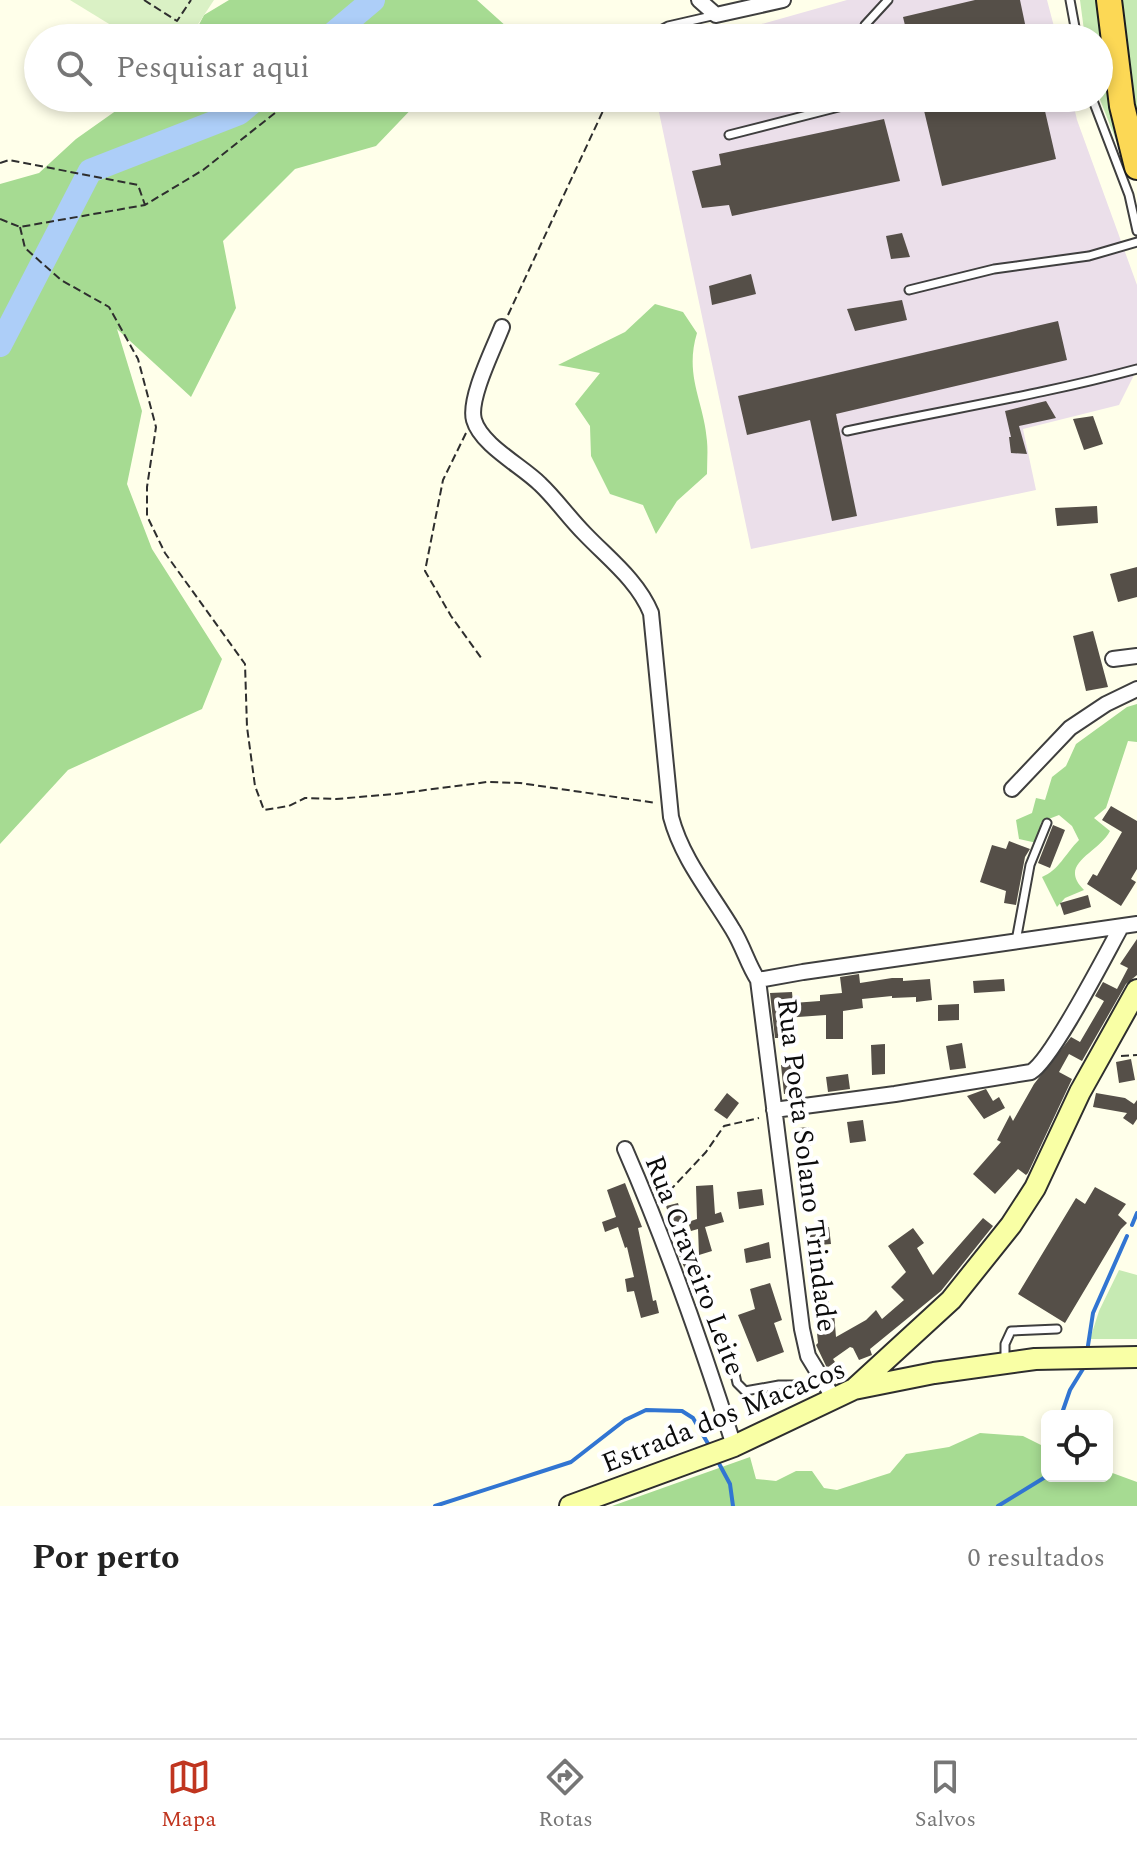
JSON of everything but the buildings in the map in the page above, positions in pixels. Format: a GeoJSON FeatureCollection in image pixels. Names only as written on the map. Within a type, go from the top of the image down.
{"type":"FeatureCollection","features":[{"type":"Feature","properties":{"kind":"highway"},"geometry":{"type":"LineString","coordinates":[[1109,0],[1112,24]]}},
{"type":"Feature","properties":{"kind":"highway"},"geometry":{"type":"LineString","coordinates":[[1113,33],[1122,106],[1137,167]]}},
{"type":"Feature","properties":{"kind":"main road"},"geometry":{"type":"LineString","coordinates":[[854,1389],[951,1300],[1011,1225],[1035,1188],[1080,1092],[1137,990]]}},
{"type":"Feature","properties":{"kind":"main road","name":"Estrada dos Macacos"},"geometry":{"type":"LineString","coordinates":[[570,1506],[721,1451],[829,1391],[1035,1359],[1137,1357]]}},
{"type":"Feature","properties":{"kind":"street"},"geometry":{"type":"LineString","coordinates":[[699,0],[716,15],[783,0]]}},
{"type":"Feature","properties":{"kind":"street"},"geometry":{"type":"LineString","coordinates":[[473,418],[485,369],[502,327]]}},
{"type":"Feature","properties":{"kind":"street","name":"Rua Poeta Solano Trindade"},"geometry":{"type":"LineString","coordinates":[[473,418],[488,440],[540,483],[646,600],[653,625],[669,805],[675,834],[734,932],[758,980],[802,1329],[808,1356],[829,1391]]}},
{"type":"Feature","properties":{"kind":"street"},"geometry":{"type":"LineString","coordinates":[[1113,659],[1137,656]]}},
{"type":"Feature","properties":{"kind":"street"},"geometry":{"type":"LineString","coordinates":[[1012,789],[1070,728],[1106,704],[1137,689]]}},
{"type":"Feature","properties":{"kind":"street","name":"Rua Poeta Solano Trindade"},"geometry":{"type":"LineString","coordinates":[[758,980],[1137,924]]}},
{"type":"Feature","properties":{"kind":"street"},"geometry":{"type":"LineString","coordinates":[[774,1112],[1031,1072],[1039,1068],[1121,927]]}},
{"type":"Feature","properties":{"kind":"street","name":"Rua Craveiro Leite"},"geometry":{"type":"LineString","coordinates":[[625,1149],[652,1209],[709,1369],[721,1451]]}},
{"type":"Feature","properties":{"kind":"lane"},"geometry":{"type":"LineString","coordinates":[[866,24],[888,0]]}},
{"type":"Feature","properties":{"kind":"lane"},"geometry":{"type":"LineString","coordinates":[[1070,0],[1074,24]]}},
{"type":"Feature","properties":{"kind":"lane"},"geometry":{"type":"LineString","coordinates":[[677,24],[716,15]]}},
{"type":"Feature","properties":{"kind":"lane"},"geometry":{"type":"LineString","coordinates":[[729,135],[819,112]]}},
{"type":"Feature","properties":{"kind":"lane"},"geometry":{"type":"LineString","coordinates":[[1097,112],[1129,195],[1137,231]]}},
{"type":"Feature","properties":{"kind":"lane"},"geometry":{"type":"LineString","coordinates":[[909,290],[994,269],[1089,256],[1137,242]]}},
{"type":"Feature","properties":{"kind":"lane"},"geometry":{"type":"LineString","coordinates":[[847,431],[1057,390],[1137,369]]}},
{"type":"Feature","properties":{"kind":"lane"},"geometry":{"type":"LineString","coordinates":[[1016,941],[1030,865],[1047,823]]}},
{"type":"Feature","properties":{"kind":"lane"},"geometry":{"type":"LineString","coordinates":[[1005,1363],[1005,1344],[1011,1331],[1057,1329]]}},
{"type":"Feature","properties":{"kind":"lane"},"geometry":{"type":"LineString","coordinates":[[730,1351],[737,1383],[745,1391],[779,1385],[829,1391]]}},
{"type":"Feature","properties":{"kind":"path"},"geometry":{"type":"LineString","coordinates":[[144,0],[177,21],[191,0]]}},
{"type":"Feature","properties":{"kind":"path"},"geometry":{"type":"LineString","coordinates":[[0,219],[20,227],[145,205],[203,170],[276,112]]}},
{"type":"Feature","properties":{"kind":"path"},"geometry":{"type":"LineString","coordinates":[[502,327],[602,112]]}},
{"type":"Feature","properties":{"kind":"path"},"geometry":{"type":"LineString","coordinates":[[0,163],[9,160],[138,185],[145,205]]}},
{"type":"Feature","properties":{"kind":"path"},"geometry":{"type":"LineString","coordinates":[[20,227],[25,248],[61,280],[109,307],[138,359],[156,427],[147,487],[147,516],[165,553],[245,664],[247,727],[255,786],[264,810],[289,806],[305,798],[395,794],[487,782],[520,783],[669,805]]}},
{"type":"Feature","properties":{"kind":"path"},"geometry":{"type":"LineString","coordinates":[[473,418],[443,480],[425,571],[451,616],[482,659]]}},
{"type":"Feature","properties":{"kind":"path"},"geometry":{"type":"LineString","coordinates":[[652,1209],[706,1152],[724,1126],[774,1112]]}},
{"type":"Feature","properties":{"kind":"shaded area"},"geometry":{"type":"Polygon","coordinates":[[[847,0],[1047,0],[1053,24],[762,24],[847,0]]]}},
{"type":"Feature","properties":{"kind":"shaded area"},"geometry":{"type":"Polygon","coordinates":[[[659,112],[1075,112],[1137,285],[1137,369],[1119,405],[1023,429],[1036,490],[751,549],[659,112]]]}},
{"type":"Feature","properties":{"kind":"green space"},"geometry":{"type":"Polygon","coordinates":[[[70,0],[214,0],[198,24],[109,24],[70,0]]]}},
{"type":"Feature","properties":{"kind":"green space"},"geometry":{"type":"Polygon","coordinates":[[[229,0],[477,0],[504,24],[199,24],[204,15],[229,0]]]}},
{"type":"Feature","properties":{"kind":"green space"},"geometry":{"type":"Polygon","coordinates":[[[1080,0],[1096,0],[1100,24],[1083,24],[1080,0]]]}},
{"type":"Feature","properties":{"kind":"green space"},"geometry":{"type":"Polygon","coordinates":[[[1114,0],[1137,0],[1137,133],[1114,0]]]}},
{"type":"Feature","properties":{"kind":"green space"},"geometry":{"type":"Polygon","coordinates":[[[1113,104],[1121,153],[1105,112],[1113,112],[1113,104]]]}},
{"type":"Feature","properties":{"kind":"green space"},"geometry":{"type":"Polygon","coordinates":[[[114,112],[409,112],[376,146],[295,169],[223,241],[236,308],[191,397],[117,329],[142,411],[127,484],[152,549],[222,659],[202,709],[68,770],[0,844],[0,184],[39,173],[76,139],[114,112]]]}},
{"type":"Feature","properties":{"kind":"green space"},"geometry":{"type":"Polygon","coordinates":[[[655,304],[683,312],[697,333],[694,376],[707,449],[707,474],[677,501],[656,534],[643,505],[610,494],[591,456],[590,426],[575,404],[600,373],[558,365],[625,332],[655,304]]]}},
{"type":"Feature","properties":{"kind":"green space"},"geometry":{"type":"Polygon","coordinates":[[[1137,704],[1137,742],[1128,741],[1106,808],[1094,818],[1110,831],[1077,866],[1077,881],[1084,890],[1065,898],[1057,907],[1042,877],[1057,866],[1079,840],[1072,826],[1059,815],[1041,822],[1037,843],[1019,839],[1016,820],[1032,813],[1036,798],[1045,800],[1052,777],[1066,766],[1076,744],[1127,707],[1137,704]]]}},
{"type":"Feature","properties":{"kind":"green space"},"geometry":{"type":"Polygon","coordinates":[[[1119,1270],[1137,1275],[1137,1339],[1090,1339],[1099,1311],[1119,1270]]]}},
{"type":"Feature","properties":{"kind":"green space"},"geometry":{"type":"Polygon","coordinates":[[[980,1433],[1023,1436],[1041,1445],[1041,1482],[1113,1482],[1113,1473],[1137,1482],[1137,1506],[612,1506],[750,1457],[756,1479],[776,1481],[796,1471],[812,1471],[824,1488],[837,1490],[890,1473],[906,1454],[949,1447],[980,1433]]]}},
{"type":"Feature","properties":{"kind":"waterway"},"geometry":{"type":"LineString","coordinates":[[345,24],[373,0]]}},
{"type":"Feature","properties":{"kind":"waterway"},"geometry":{"type":"LineString","coordinates":[[0,345],[90,171],[240,112]]}},
{"type":"Feature","properties":{"kind":"waterway"},"geometry":{"type":"LineString","coordinates":[[1132,1225],[1137,1213]]}},
{"type":"Feature","properties":{"kind":"waterway"},"geometry":{"type":"LineString","coordinates":[[1087,1352],[1093,1313],[1127,1236]]}},
{"type":"Feature","properties":{"kind":"waterway"},"geometry":{"type":"LineString","coordinates":[[1063,1410],[1070,1390],[1086,1364]]}},
{"type":"Feature","properties":{"kind":"waterway"},"geometry":{"type":"LineString","coordinates":[[435,1506],[571,1462],[625,1420],[646,1410],[682,1411],[693,1418],[710,1447]]}},
{"type":"Feature","properties":{"kind":"waterway"},"geometry":{"type":"LineString","coordinates":[[716,1458],[730,1484],[733,1506]]}},
{"type":"Feature","properties":{"kind":"waterway"},"geometry":{"type":"LineString","coordinates":[[998,1506],[1041,1480]]}}]}
